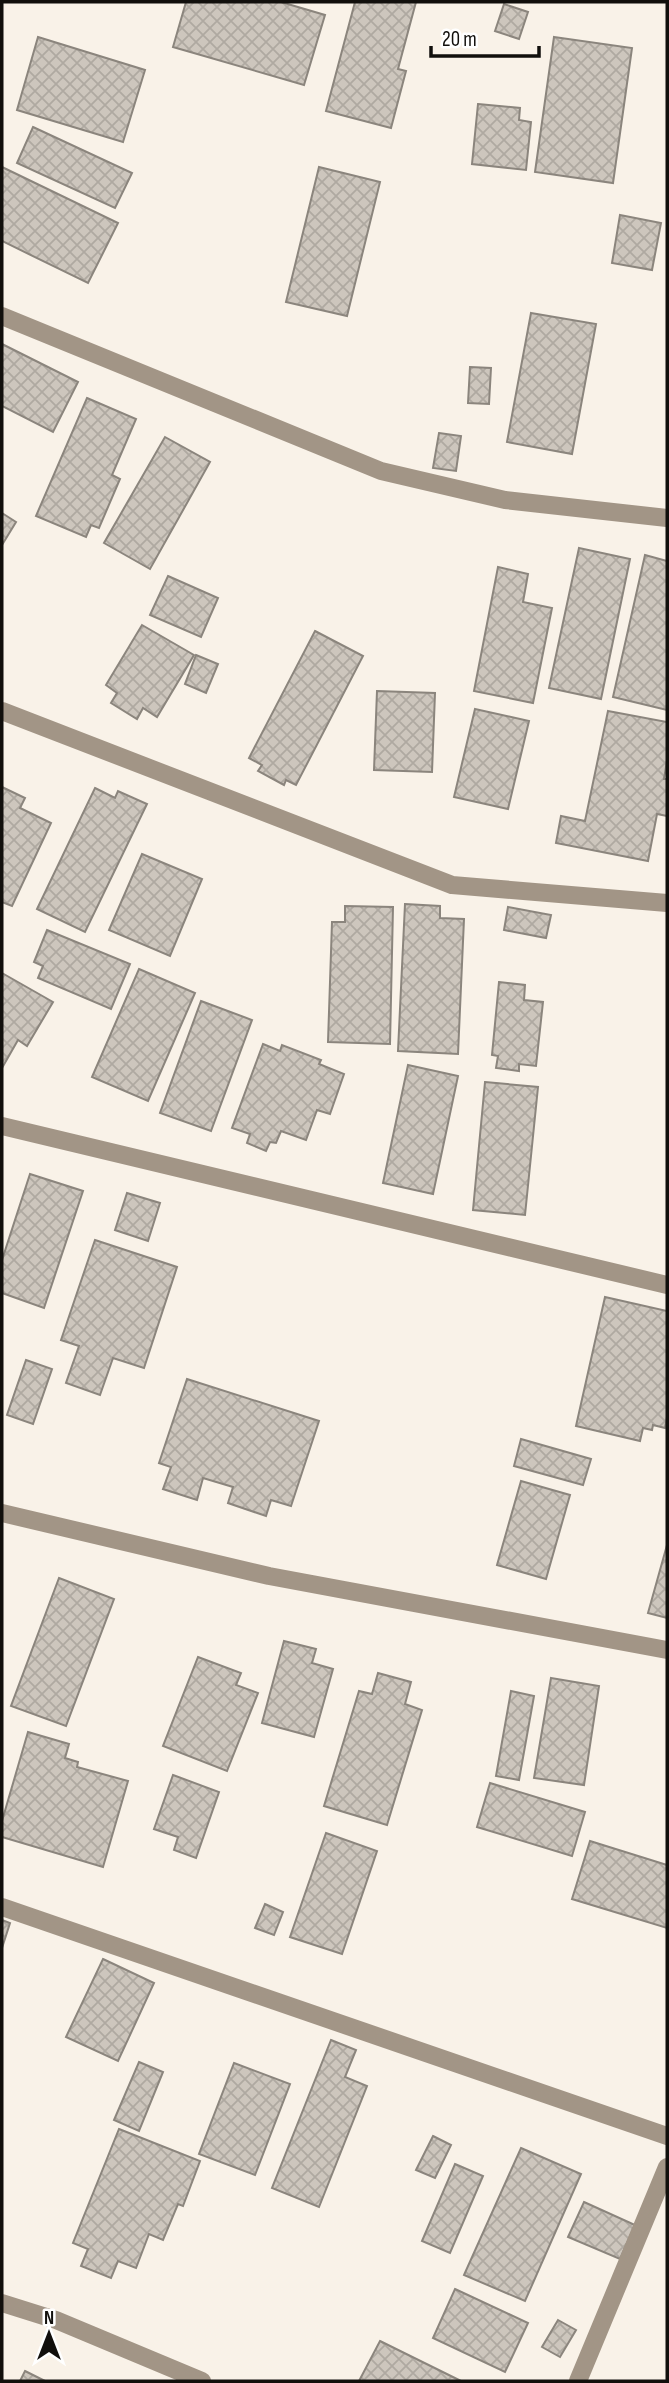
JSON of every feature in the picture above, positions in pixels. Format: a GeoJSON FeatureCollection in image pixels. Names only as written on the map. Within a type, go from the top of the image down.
{"type":"FeatureCollection","features":[{"type":"Feature","properties":{"kind":"street"},"geometry":{"type":"LineString","coordinates":[[2,316],[381,471],[505,500],[667,518]]}},
{"type":"Feature","properties":{"kind":"street"},"geometry":{"type":"LineString","coordinates":[[2,711],[452,885],[667,904]]}},
{"type":"Feature","properties":{"kind":"street"},"geometry":{"type":"LineString","coordinates":[[2,1126],[667,1285]]}},
{"type":"Feature","properties":{"kind":"street"},"geometry":{"type":"LineString","coordinates":[[2,1513],[269,1576],[667,1650]]}},
{"type":"Feature","properties":{"kind":"street"},"geometry":{"type":"LineString","coordinates":[[2,1907],[667,2136]]}},
{"type":"Feature","properties":{"kind":"street"},"geometry":{"type":"LineString","coordinates":[[578,2381],[667,2167]]}},
{"type":"Feature","properties":{"kind":"street"},"geometry":{"type":"LineString","coordinates":[[2,2303],[56,2320],[202,2381]]}},
{"type":"Feature","properties":{"kind":"building"},"geometry":{"type":"Polygon","coordinates":[[[186,2],[281,2],[325,15],[304,85],[173,47],[186,2]]]}},
{"type":"Feature","properties":{"kind":"building"},"geometry":{"type":"Polygon","coordinates":[[[355,2],[416,2],[398,69],[406,71],[391,128],[326,111],[355,2]]]}},
{"type":"Feature","properties":{"kind":"building"},"geometry":{"type":"Polygon","coordinates":[[[504,4],[528,12],[519,39],[495,31],[504,4]]]}},
{"type":"Feature","properties":{"kind":"building"},"geometry":{"type":"Polygon","coordinates":[[[38,37],[145,70],[123,142],[17,110],[38,37]]]}},
{"type":"Feature","properties":{"kind":"building"},"geometry":{"type":"Polygon","coordinates":[[[554,37],[632,48],[613,183],[535,172],[554,37]]]}},
{"type":"Feature","properties":{"kind":"building"},"geometry":{"type":"Polygon","coordinates":[[[478,104],[520,108],[519,120],[531,122],[526,170],[472,164],[478,104]]]}},
{"type":"Feature","properties":{"kind":"building"},"geometry":{"type":"Polygon","coordinates":[[[33,127],[132,173],[115,208],[17,163],[33,127]]]}},
{"type":"Feature","properties":{"kind":"building"},"geometry":{"type":"Polygon","coordinates":[[[2,167],[118,223],[88,283],[2,241],[2,167]]]}},
{"type":"Feature","properties":{"kind":"building"},"geometry":{"type":"Polygon","coordinates":[[[319,167],[380,182],[347,316],[286,302],[319,167]]]}},
{"type":"Feature","properties":{"kind":"building"},"geometry":{"type":"Polygon","coordinates":[[[620,215],[661,223],[652,270],[612,263],[620,215]]]}},
{"type":"Feature","properties":{"kind":"building"},"geometry":{"type":"Polygon","coordinates":[[[531,313],[596,324],[572,454],[507,442],[531,313]]]}},
{"type":"Feature","properties":{"kind":"building"},"geometry":{"type":"Polygon","coordinates":[[[2,344],[78,382],[53,432],[2,406],[2,344]]]}},
{"type":"Feature","properties":{"kind":"building"},"geometry":{"type":"Polygon","coordinates":[[[470,367],[491,368],[489,404],[468,403],[470,367]]]}},
{"type":"Feature","properties":{"kind":"building"},"geometry":{"type":"Polygon","coordinates":[[[87,398],[136,419],[112,475],[120,479],[99,528],[91,525],[86,537],[36,516],[87,398]]]}},
{"type":"Feature","properties":{"kind":"building"},"geometry":{"type":"Polygon","coordinates":[[[439,433],[461,436],[456,471],[433,468],[439,433]]]}},
{"type":"Feature","properties":{"kind":"building"},"geometry":{"type":"Polygon","coordinates":[[[165,437],[210,462],[150,569],[104,543],[165,437]]]}},
{"type":"Feature","properties":{"kind":"building"},"geometry":{"type":"Polygon","coordinates":[[[2,513],[16,522],[2,545],[2,513]]]}},
{"type":"Feature","properties":{"kind":"building"},"geometry":{"type":"Polygon","coordinates":[[[579,548],[630,559],[601,699],[549,688],[579,548]]]}},
{"type":"Feature","properties":{"kind":"building"},"geometry":{"type":"Polygon","coordinates":[[[645,555],[667,561],[667,710],[613,697],[645,555]]]}},
{"type":"Feature","properties":{"kind":"building"},"geometry":{"type":"Polygon","coordinates":[[[498,567],[528,574],[523,602],[552,608],[533,703],[474,691],[498,567]]]}},
{"type":"Feature","properties":{"kind":"building"},"geometry":{"type":"Polygon","coordinates":[[[168,576],[218,598],[201,637],[150,615],[168,576]]]}},
{"type":"Feature","properties":{"kind":"building"},"geometry":{"type":"Polygon","coordinates":[[[142,625],[194,655],[157,717],[143,708],[137,719],[111,703],[117,693],[106,685],[142,625]]]}},
{"type":"Feature","properties":{"kind":"building"},"geometry":{"type":"Polygon","coordinates":[[[315,631],[363,656],[296,785],[286,780],[284,785],[258,771],[262,765],[249,758],[315,631]]]}},
{"type":"Feature","properties":{"kind":"building"},"geometry":{"type":"Polygon","coordinates":[[[196,655],[218,664],[206,693],[185,684],[196,655]]]}},
{"type":"Feature","properties":{"kind":"building"},"geometry":{"type":"Polygon","coordinates":[[[377,691],[435,693],[432,772],[374,770],[377,691]]]}},
{"type":"Feature","properties":{"kind":"building"},"geometry":{"type":"Polygon","coordinates":[[[475,709],[529,721],[508,809],[454,797],[475,709]]]}},
{"type":"Feature","properties":{"kind":"building"},"geometry":{"type":"Polygon","coordinates":[[[608,711],[667,722],[664,779],[667,779],[667,816],[657,814],[648,861],[556,843],[561,816],[585,821],[608,711]]]}},
{"type":"Feature","properties":{"kind":"building"},"geometry":{"type":"Polygon","coordinates":[[[2,787],[25,798],[20,808],[51,823],[12,906],[2,902],[2,787]]]}},
{"type":"Feature","properties":{"kind":"building"},"geometry":{"type":"Polygon","coordinates":[[[95,788],[115,798],[118,791],[147,804],[85,932],[37,909],[95,788]]]}},
{"type":"Feature","properties":{"kind":"building"},"geometry":{"type":"Polygon","coordinates":[[[142,854],[202,879],[170,956],[109,930],[142,854]]]}},
{"type":"Feature","properties":{"kind":"building"},"geometry":{"type":"Polygon","coordinates":[[[405,904],[440,906],[440,918],[464,919],[458,1054],[398,1051],[405,904]]]}},
{"type":"Feature","properties":{"kind":"building"},"geometry":{"type":"Polygon","coordinates":[[[345,906],[393,907],[390,1044],[328,1042],[332,922],[345,922],[345,906]]]}},
{"type":"Feature","properties":{"kind":"building"},"geometry":{"type":"Polygon","coordinates":[[[508,907],[551,915],[546,938],[504,930],[508,907]]]}},
{"type":"Feature","properties":{"kind":"building"},"geometry":{"type":"Polygon","coordinates":[[[47,930],[130,964],[111,1009],[38,978],[43,966],[34,962],[47,930]]]}},
{"type":"Feature","properties":{"kind":"building"},"geometry":{"type":"Polygon","coordinates":[[[139,969],[195,993],[148,1101],[92,1077],[139,969]]]}},
{"type":"Feature","properties":{"kind":"building"},"geometry":{"type":"Polygon","coordinates":[[[2,973],[53,1002],[27,1046],[18,1040],[2,1068],[2,973]]]}},
{"type":"Feature","properties":{"kind":"building"},"geometry":{"type":"Polygon","coordinates":[[[499,982],[525,985],[524,1000],[543,1002],[536,1066],[519,1064],[519,1071],[496,1068],[498,1056],[492,1055],[499,982]]]}},
{"type":"Feature","properties":{"kind":"building"},"geometry":{"type":"Polygon","coordinates":[[[201,1001],[252,1020],[211,1131],[160,1113],[201,1001]]]}},
{"type":"Feature","properties":{"kind":"building"},"geometry":{"type":"Polygon","coordinates":[[[263,1044],[280,1051],[282,1045],[321,1060],[319,1064],[344,1074],[330,1114],[317,1110],[306,1140],[281,1131],[276,1143],[270,1142],[266,1151],[247,1143],[250,1134],[232,1128],[263,1044]]]}},
{"type":"Feature","properties":{"kind":"building"},"geometry":{"type":"Polygon","coordinates":[[[408,1065],[458,1076],[433,1194],[383,1183],[408,1065]]]}},
{"type":"Feature","properties":{"kind":"building"},"geometry":{"type":"Polygon","coordinates":[[[485,1082],[538,1087],[525,1215],[473,1210],[485,1082]]]}},
{"type":"Feature","properties":{"kind":"building"},"geometry":{"type":"Polygon","coordinates":[[[30,1174],[83,1191],[44,1308],[2,1293],[2,1260],[30,1174]]]}},
{"type":"Feature","properties":{"kind":"building"},"geometry":{"type":"Polygon","coordinates":[[[127,1193],[160,1203],[148,1241],[115,1230],[127,1193]]]}},
{"type":"Feature","properties":{"kind":"building"},"geometry":{"type":"Polygon","coordinates":[[[95,1240],[177,1267],[144,1368],[113,1358],[100,1395],[66,1383],[79,1346],[61,1340],[95,1240]]]}},
{"type":"Feature","properties":{"kind":"building"},"geometry":{"type":"Polygon","coordinates":[[[605,1297],[667,1311],[665,1428],[653,1425],[652,1430],[643,1428],[640,1441],[576,1426],[605,1297]]]}},
{"type":"Feature","properties":{"kind":"building"},"geometry":{"type":"Polygon","coordinates":[[[26,1360],[52,1369],[33,1424],[7,1415],[26,1360]]]}},
{"type":"Feature","properties":{"kind":"building"},"geometry":{"type":"Polygon","coordinates":[[[187,1379],[319,1421],[291,1506],[271,1500],[266,1516],[228,1503],[233,1487],[203,1478],[197,1500],[163,1489],[171,1467],[159,1463],[187,1379]]]}},
{"type":"Feature","properties":{"kind":"building"},"geometry":{"type":"Polygon","coordinates":[[[521,1439],[591,1459],[583,1485],[514,1466],[521,1439]]]}},
{"type":"Feature","properties":{"kind":"building"},"geometry":{"type":"Polygon","coordinates":[[[521,1481],[570,1495],[546,1579],[497,1565],[521,1481]]]}},
{"type":"Feature","properties":{"kind":"building"},"geometry":{"type":"Polygon","coordinates":[[[667,1545],[667,1618],[648,1613],[667,1545]]]}},
{"type":"Feature","properties":{"kind":"building"},"geometry":{"type":"Polygon","coordinates":[[[59,1578],[114,1599],[66,1726],[11,1706],[59,1578]]]}},
{"type":"Feature","properties":{"kind":"building"},"geometry":{"type":"Polygon","coordinates":[[[284,1641],[316,1649],[312,1663],[333,1669],[314,1737],[262,1723],[284,1641]]]}},
{"type":"Feature","properties":{"kind":"building"},"geometry":{"type":"Polygon","coordinates":[[[198,1657],[241,1673],[236,1685],[258,1693],[227,1771],[163,1746],[198,1657]]]}},
{"type":"Feature","properties":{"kind":"building"},"geometry":{"type":"Polygon","coordinates":[[[378,1673],[411,1682],[405,1704],[422,1710],[387,1825],[324,1806],[359,1691],[372,1694],[378,1673]]]}},
{"type":"Feature","properties":{"kind":"building"},"geometry":{"type":"Polygon","coordinates":[[[551,1678],[599,1686],[584,1785],[534,1778],[551,1678]]]}},
{"type":"Feature","properties":{"kind":"building"},"geometry":{"type":"Polygon","coordinates":[[[511,1691],[534,1696],[519,1780],[496,1776],[511,1691]]]}},
{"type":"Feature","properties":{"kind":"building"},"geometry":{"type":"Polygon","coordinates":[[[28,1732],[69,1744],[65,1758],[78,1762],[77,1767],[128,1781],[103,1867],[2,1837],[2,1821],[28,1732]]]}},
{"type":"Feature","properties":{"kind":"building"},"geometry":{"type":"Polygon","coordinates":[[[173,1775],[219,1792],[196,1858],[174,1850],[178,1837],[154,1829],[173,1775]]]}},
{"type":"Feature","properties":{"kind":"building"},"geometry":{"type":"Polygon","coordinates":[[[490,1783],[585,1812],[572,1856],[477,1827],[490,1783]]]}},
{"type":"Feature","properties":{"kind":"building"},"geometry":{"type":"Polygon","coordinates":[[[326,1833],[377,1851],[342,1954],[290,1937],[326,1833]]]}},
{"type":"Feature","properties":{"kind":"building"},"geometry":{"type":"Polygon","coordinates":[[[590,1841],[667,1865],[667,1928],[572,1899],[590,1841]]]}},
{"type":"Feature","properties":{"kind":"building"},"geometry":{"type":"Polygon","coordinates":[[[265,1904],[283,1912],[274,1935],[255,1928],[265,1904]]]}},
{"type":"Feature","properties":{"kind":"building"},"geometry":{"type":"Polygon","coordinates":[[[2,1920],[10,1923],[2,1948],[2,1920]]]}},
{"type":"Feature","properties":{"kind":"building"},"geometry":{"type":"Polygon","coordinates":[[[103,1959],[154,1983],[118,2061],[66,2037],[103,1959]]]}},
{"type":"Feature","properties":{"kind":"building"},"geometry":{"type":"Polygon","coordinates":[[[331,2040],[356,2050],[345,2077],[367,2086],[319,2207],[272,2188],[331,2040]]]}},
{"type":"Feature","properties":{"kind":"building"},"geometry":{"type":"Polygon","coordinates":[[[139,2062],[163,2072],[139,2131],[114,2120],[139,2062]]]}},
{"type":"Feature","properties":{"kind":"building"},"geometry":{"type":"Polygon","coordinates":[[[234,2063],[290,2084],[255,2175],[199,2154],[234,2063]]]}},
{"type":"Feature","properties":{"kind":"building"},"geometry":{"type":"Polygon","coordinates":[[[119,2129],[200,2161],[183,2206],[178,2204],[163,2240],[149,2234],[136,2268],[118,2261],[111,2278],[81,2266],[88,2249],[73,2243],[119,2129]]]}},
{"type":"Feature","properties":{"kind":"building"},"geometry":{"type":"Polygon","coordinates":[[[433,2136],[451,2145],[435,2178],[416,2170],[433,2136]]]}},
{"type":"Feature","properties":{"kind":"building"},"geometry":{"type":"Polygon","coordinates":[[[521,2148],[581,2174],[525,2301],[464,2275],[521,2148]]]}},
{"type":"Feature","properties":{"kind":"building"},"geometry":{"type":"Polygon","coordinates":[[[455,2164],[483,2176],[450,2253],[422,2241],[455,2164]]]}},
{"type":"Feature","properties":{"kind":"building"},"geometry":{"type":"Polygon","coordinates":[[[584,2202],[635,2225],[620,2259],[568,2237],[584,2202]]]}},
{"type":"Feature","properties":{"kind":"building"},"geometry":{"type":"Polygon","coordinates":[[[455,2289],[528,2323],[505,2372],[433,2338],[455,2289]]]}},
{"type":"Feature","properties":{"kind":"building"},"geometry":{"type":"Polygon","coordinates":[[[558,2320],[576,2330],[560,2357],[542,2347],[558,2320]]]}},
{"type":"Feature","properties":{"kind":"building"},"geometry":{"type":"Polygon","coordinates":[[[380,2341],[461,2381],[359,2381],[380,2341]]]}},
{"type":"Feature","properties":{"kind":"building"},"geometry":{"type":"Polygon","coordinates":[[[25,2371],[45,2381],[20,2381],[25,2371]]]}}]}
